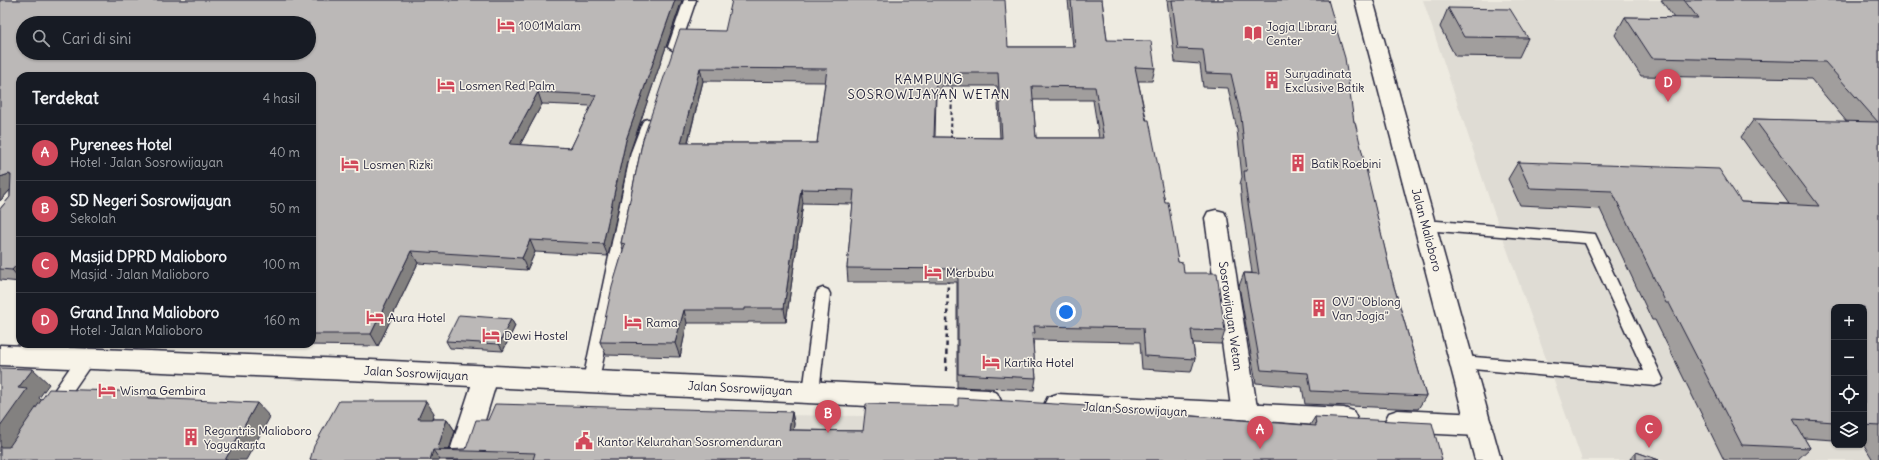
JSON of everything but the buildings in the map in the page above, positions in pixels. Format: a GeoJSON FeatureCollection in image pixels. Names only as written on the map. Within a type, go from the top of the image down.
{"type":"FeatureCollection","features":[{"type":"Feature","properties":{"kind":"street","name":"Jalan Malioboro"},"geometry":{"type":"LineString","coordinates":[[1364,0],[1488,460]]}},
{"type":"Feature","properties":{"kind":"street","name":"Sosrowijayan Wetan"},"geometry":{"type":"LineString","coordinates":[[1216,218],[1245,414]]}},
{"type":"Feature","properties":{"kind":"street","name":"Jalan Sosrowijayan"},"geometry":{"type":"LineString","coordinates":[[0,355],[288,366],[486,377],[591,380],[1020,403],[1479,425]]}},
{"type":"Feature","properties":{"kind":"street"},"geometry":{"type":"LineString","coordinates":[[460,460],[486,377]]}},
{"type":"Feature","properties":{"kind":"lane"},"geometry":{"type":"LineString","coordinates":[[670,58],[690,0]]}},
{"type":"Feature","properties":{"kind":"lane"},"geometry":{"type":"LineString","coordinates":[[591,380],[638,152],[653,109]]}},
{"type":"Feature","properties":{"kind":"lane"},"geometry":{"type":"LineString","coordinates":[[1425,225],[1590,238],[1655,379],[1462,362]]}},
{"type":"Feature","properties":{"kind":"lane"},"geometry":{"type":"LineString","coordinates":[[811,392],[823,294]]}},
{"type":"Feature","properties":{"kind":"lane"},"geometry":{"type":"LineString","coordinates":[[46,416],[86,358]]}},
{"type":"Feature","properties":{"kind":"path"},"geometry":{"type":"LineString","coordinates":[[951,141],[952,82]]}},
{"type":"Feature","properties":{"kind":"path"},"geometry":{"type":"LineString","coordinates":[[945,399],[948,274]]}},
{"type":"Feature","properties":{"kind":"shaded area"},"geometry":{"type":"Polygon","coordinates":[[[1423,0],[1879,0],[1879,460],[1582,460],[1491,204],[1423,0]]]}},
{"type":"Feature","properties":{"kind":"shaded area"},"geometry":{"type":"Polygon","coordinates":[[[694,414],[864,416],[860,460],[789,460],[794,424],[684,460],[694,414]]]}},
{"type":"Feature","properties":{"kind":"place","name":"1001Malam"},"geometry":{"type":"Point","coordinates":[506,25]}},
{"type":"Feature","properties":{"kind":"place","name":"Jogja Library Center"},"geometry":{"type":"Point","coordinates":[1253,33]}},
{"type":"Feature","properties":{"kind":"place","name":"Suryadinata Exclusive Batik"},"geometry":{"type":"Point","coordinates":[1272,80]}},
{"type":"Feature","properties":{"kind":"place","name":"Losmen Red Palm"},"geometry":{"type":"Point","coordinates":[446,85]}},
{"type":"Feature","properties":{"kind":"place","name":"Grand Inna Malioboro"},"geometry":{"type":"Point","coordinates":[1668,102]}},
{"type":"Feature","properties":{"kind":"place","name":"Batik Roebini"},"geometry":{"type":"Point","coordinates":[1298,163]}},
{"type":"Feature","properties":{"kind":"place","name":"Losmen Rizki"},"geometry":{"type":"Point","coordinates":[350,164]}},
{"type":"Feature","properties":{"kind":"place","name":"Merbubu"},"geometry":{"type":"Point","coordinates":[933,272]}},
{"type":"Feature","properties":{"kind":"place","name":"OVJ \"Oblong Van Jogja\""},"geometry":{"type":"Point","coordinates":[1319,308]}},
{"type":"Feature","properties":{"kind":"place","name":"Aura Hotel"},"geometry":{"type":"Point","coordinates":[375,317]}},
{"type":"Feature","properties":{"kind":"place","name":"Rama"},"geometry":{"type":"Point","coordinates":[633,322]}},
{"type":"Feature","properties":{"kind":"place","name":"Dewi Hostel"},"geometry":{"type":"Point","coordinates":[491,335]}},
{"type":"Feature","properties":{"kind":"place","name":"Kartika Hotel"},"geometry":{"type":"Point","coordinates":[991,362]}},
{"type":"Feature","properties":{"kind":"place","name":"Wisma Gembira"},"geometry":{"type":"Point","coordinates":[107,390]}},
{"type":"Feature","properties":{"kind":"place","name":"SD Negeri Sosrowijayan"},"geometry":{"type":"Point","coordinates":[828,433]}},
{"type":"Feature","properties":{"kind":"place","name":"Regantris Malioboro Yogyakarta"},"geometry":{"type":"Point","coordinates":[191,437]}},
{"type":"Feature","properties":{"kind":"place","name":"Kantor Kelurahan Sosromenduran"},"geometry":{"type":"Point","coordinates":[584,441]}},
{"type":"Feature","properties":{"kind":"place","name":"Masjid DPRD Malioboro"},"geometry":{"type":"Point","coordinates":[1649,448]}},
{"type":"Feature","properties":{"kind":"place","name":"Pyrenees Hotel"},"geometry":{"type":"Point","coordinates":[1260,449]}},
{"type":"Feature","properties":{"kind":"district","name":"KAMPUNG SOSROWIJAYAN WETAN"},"geometry":{"type":"Point","coordinates":[929,86]}}]}
